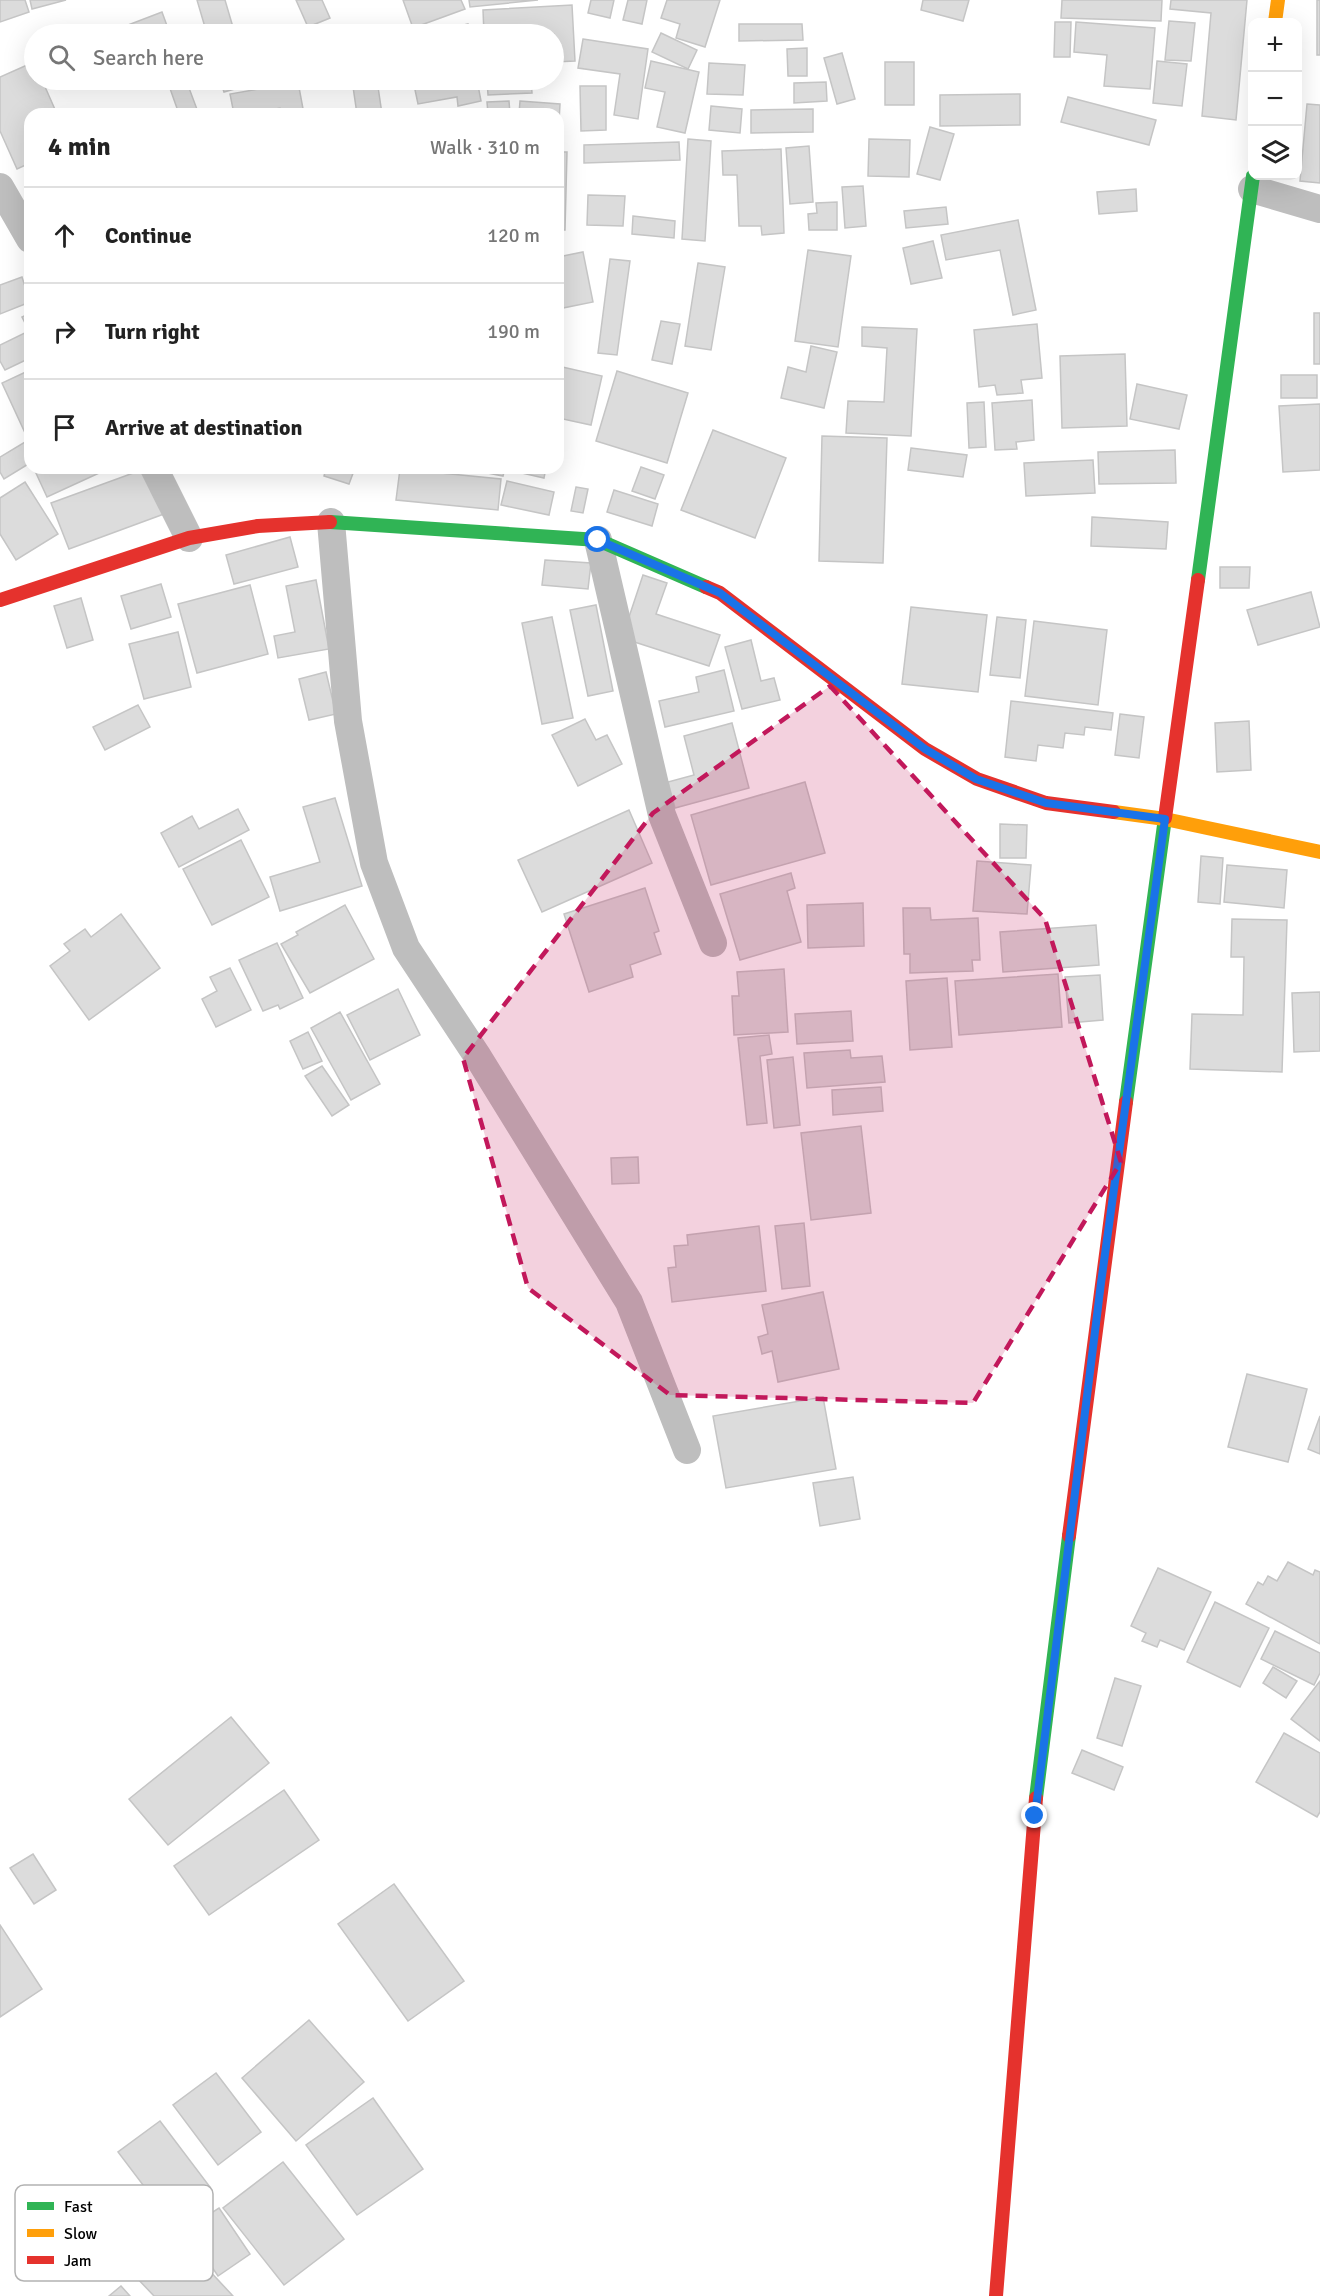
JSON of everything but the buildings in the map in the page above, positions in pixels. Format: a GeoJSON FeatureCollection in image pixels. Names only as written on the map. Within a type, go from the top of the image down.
{"type":"FeatureCollection","features":[{"type":"Feature","properties":{"kind":"street"},"geometry":{"type":"LineString","coordinates":[[1276,18],[1278,0]]}},
{"type":"Feature","properties":{"kind":"street"},"geometry":{"type":"LineString","coordinates":[[996,2296],[1036,1805],[1101,1283],[1252,182],[1320,209]]}},
{"type":"Feature","properties":{"kind":"street"},"geometry":{"type":"LineString","coordinates":[[0,188],[24,229]]}},
{"type":"Feature","properties":{"kind":"street"},"geometry":{"type":"LineString","coordinates":[[157,474],[189,538]]}},
{"type":"Feature","properties":{"kind":"street"},"geometry":{"type":"LineString","coordinates":[[0,600],[189,538],[258,526],[331,522],[598,540],[720,593],[925,749],[976,779],[1046,803],[1165,819],[1320,852]]}},
{"type":"Feature","properties":{"kind":"street"},"geometry":{"type":"LineString","coordinates":[[331,522],[348,721],[374,863],[406,948],[484,1066],[629,1302],[687,1450]]}},
{"type":"Feature","properties":{"kind":"street"},"geometry":{"type":"LineString","coordinates":[[598,540],[662,815],[713,943]]}},
{"type":"Feature","properties":{"kind":"highlighted area"},"geometry":{"type":"Polygon","coordinates":[[[830,686],[1045,919],[1121,1162],[973,1403],[670,1395],[528,1288],[463,1058],[653,813],[830,686]]]}},
{"type":"Feature","properties":{"kind":"traffic: fast"},"geometry":{"type":"LineString","coordinates":[[1198,580],[1252,180]]}},
{"type":"Feature","properties":{"kind":"traffic: fast"},"geometry":{"type":"LineString","coordinates":[[330,522],[598,540],[706,587]]}},
{"type":"Feature","properties":{"kind":"traffic: fast"},"geometry":{"type":"LineString","coordinates":[[1126,1102],[1165,818]]}},
{"type":"Feature","properties":{"kind":"traffic: fast"},"geometry":{"type":"LineString","coordinates":[[1036,1798],[1069,1536]]}},
{"type":"Feature","properties":{"kind":"traffic: slow"},"geometry":{"type":"LineString","coordinates":[[1276,18],[1278,0]]}},
{"type":"Feature","properties":{"kind":"traffic: slow"},"geometry":{"type":"LineString","coordinates":[[1114,812],[1165,819],[1320,852]]}},
{"type":"Feature","properties":{"kind":"traffic: jam"},"geometry":{"type":"LineString","coordinates":[[0,600],[189,538],[258,526],[330,522]]}},
{"type":"Feature","properties":{"kind":"traffic: jam"},"geometry":{"type":"LineString","coordinates":[[1165,818],[1198,580]]}},
{"type":"Feature","properties":{"kind":"traffic: jam"},"geometry":{"type":"LineString","coordinates":[[706,587],[720,593],[925,749],[977,779],[1046,803],[1114,812]]}},
{"type":"Feature","properties":{"kind":"traffic: jam"},"geometry":{"type":"LineString","coordinates":[[1069,1536],[1126,1102]]}},
{"type":"Feature","properties":{"kind":"traffic: jam"},"geometry":{"type":"LineString","coordinates":[[996,2296],[1036,1798]]}},
{"type":"Feature","properties":{"kind":"route"},"geometry":{"type":"LineString","coordinates":[[598,540],[720,593],[925,749],[976,779],[1046,803],[1165,819],[1101,1283],[1035,1816]]}}]}
